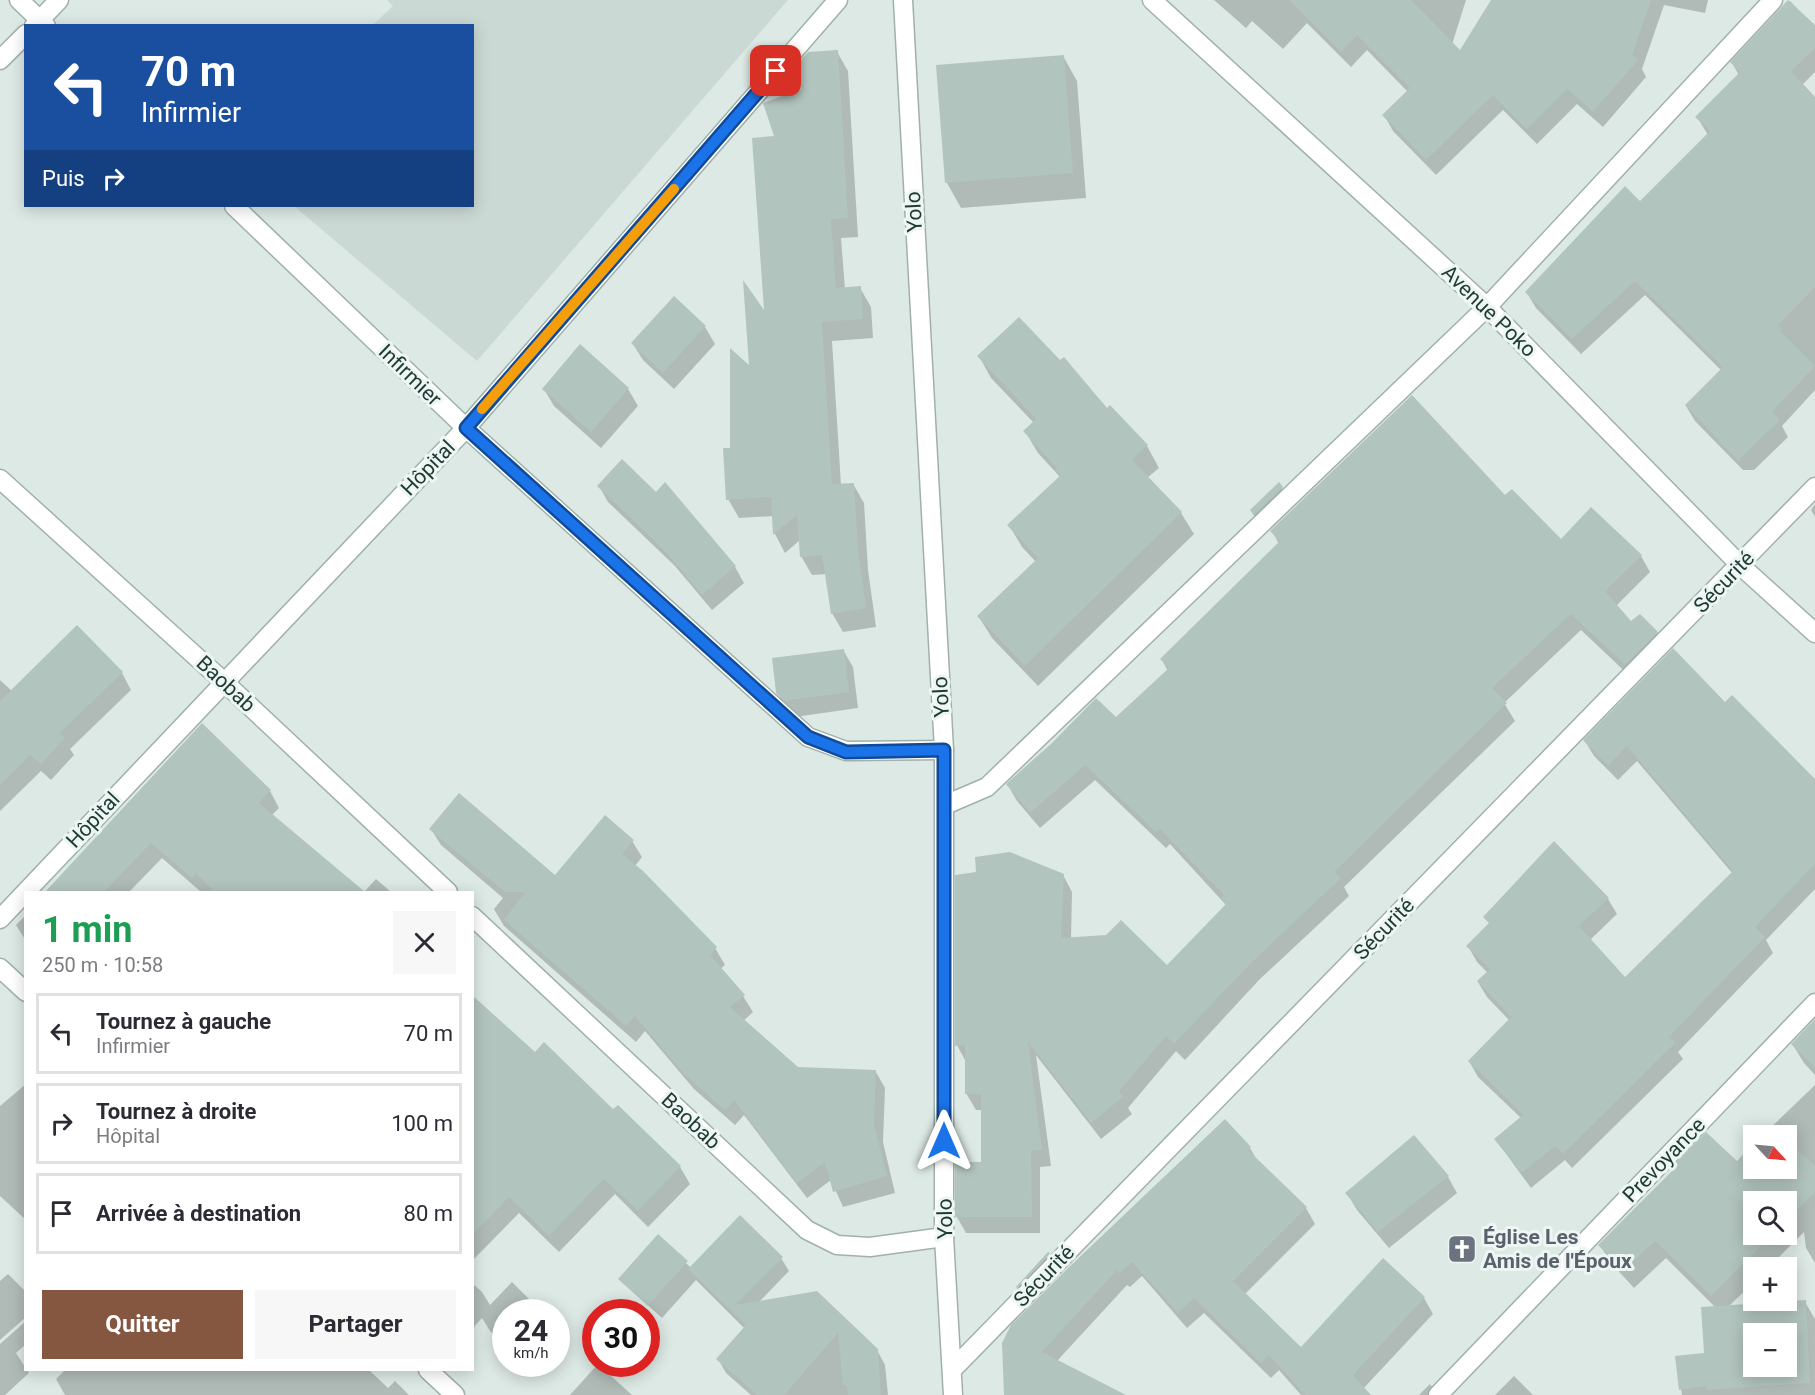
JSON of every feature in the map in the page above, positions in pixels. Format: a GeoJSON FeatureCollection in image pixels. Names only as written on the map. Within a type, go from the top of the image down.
{"type":"FeatureCollection","features":[{"type":"Feature","properties":{"kind":"street"},"geometry":{"type":"LineString","coordinates":[[19,0],[40,24],[59,0]]}},
{"type":"Feature","properties":{"kind":"street","name":"Hôpital"},"geometry":{"type":"LineString","coordinates":[[26,891],[223,681],[466,428],[838,0]]}},
{"type":"Feature","properties":{"kind":"street","name":"Yolo"},"geometry":{"type":"LineString","coordinates":[[903,0],[944,750],[944,1237],[953,1395]]}},
{"type":"Feature","properties":{"kind":"street","name":"Avenue Poko"},"geometry":{"type":"LineString","coordinates":[[1152,0],[1487,307],[1740,566],[1815,633]]}},
{"type":"Feature","properties":{"kind":"street"},"geometry":{"type":"LineString","coordinates":[[945,805],[987,787],[1487,307],[1773,0]]}},
{"type":"Feature","properties":{"kind":"street"},"geometry":{"type":"LineString","coordinates":[[0,60],[24,36]]}},
{"type":"Feature","properties":{"kind":"street","name":"Infirmier"},"geometry":{"type":"LineString","coordinates":[[235,207],[466,428],[808,737],[846,752],[944,750]]}},
{"type":"Feature","properties":{"kind":"street","name":"Baobab"},"geometry":{"type":"LineString","coordinates":[[0,479],[223,681],[447,891]]}},
{"type":"Feature","properties":{"kind":"street","name":"Sécurité"},"geometry":{"type":"LineString","coordinates":[[952,1370],[1815,487]]}},
{"type":"Feature","properties":{"kind":"street","name":"Hôpital"},"geometry":{"type":"LineString","coordinates":[[0,919],[24,893]]}},
{"type":"Feature","properties":{"kind":"street","name":"Baobab"},"geometry":{"type":"LineString","coordinates":[[474,918],[807,1230],[837,1245],[870,1247],[944,1237]]}},
{"type":"Feature","properties":{"kind":"street"},"geometry":{"type":"LineString","coordinates":[[0,968],[24,990]]}},
{"type":"Feature","properties":{"kind":"street","name":"Prevoyance"},"geometry":{"type":"LineString","coordinates":[[1438,1395],[1815,1003]]}},
{"type":"Feature","properties":{"kind":"street"},"geometry":{"type":"LineString","coordinates":[[429,1371],[455,1395]]}},
{"type":"Feature","properties":{"kind":"shaded area"},"geometry":{"type":"Polygon","coordinates":[[[387,0],[788,0],[477,361],[295,207],[474,207],[474,24],[374,24],[393,6],[387,0]]]}},
{"type":"Feature","properties":{"kind":"building"},"geometry":{"type":"Polygon","coordinates":[[[1289,0],[1411,0],[1460,50],[1491,0],[1651,0],[1632,55],[1638,60],[1593,112],[1567,89],[1527,129],[1493,95],[1426,160],[1382,115],[1410,88],[1357,35],[1341,52],[1289,0]]]}},
{"type":"Feature","properties":{"kind":"building"},"geometry":{"type":"Polygon","coordinates":[[[1788,0],[1815,25],[1815,48],[1791,71],[1815,97],[1815,287],[1778,325],[1782,328],[1780,331],[1815,366],[1772,412],[1780,420],[1738,461],[1685,405],[1723,367],[1635,281],[1572,339],[1525,292],[1625,186],[1640,201],[1710,131],[1695,117],[1740,72],[1730,62],[1788,0]]]}},
{"type":"Feature","properties":{"kind":"building"},"geometry":{"type":"Polygon","coordinates":[[[838,50],[848,218],[831,219],[836,288],[861,286],[863,319],[822,322],[832,484],[854,483],[858,550],[866,608],[831,614],[822,555],[800,557],[797,515],[773,535],[771,497],[726,500],[723,448],[730,448],[730,348],[749,365],[743,280],[764,310],[752,138],[774,136],[763,103],[801,89],[799,62],[808,52],[838,50]]]}},
{"type":"Feature","properties":{"kind":"building"},"geometry":{"type":"Polygon","coordinates":[[[1064,55],[1073,173],[945,183],[936,65],[1064,55]]]}},
{"type":"Feature","properties":{"kind":"building"},"geometry":{"type":"Polygon","coordinates":[[[674,296],[706,326],[663,373],[631,343],[674,296]]]}},
{"type":"Feature","properties":{"kind":"building"},"geometry":{"type":"Polygon","coordinates":[[[1019,317],[1060,360],[1064,357],[1107,408],[1110,405],[1148,445],[1132,460],[1182,512],[1025,666],[977,616],[1038,558],[1007,525],[1061,475],[1023,431],[1036,419],[977,356],[1019,317]]]}},
{"type":"Feature","properties":{"kind":"building"},"geometry":{"type":"Polygon","coordinates":[[[580,344],[629,388],[591,432],[542,389],[580,344]]]}},
{"type":"Feature","properties":{"kind":"building"},"geometry":{"type":"Polygon","coordinates":[[[1412,395],[1505,495],[1512,489],[1561,539],[1591,507],[1642,555],[1605,591],[1631,621],[1640,614],[1658,632],[1625,665],[1571,614],[1492,688],[1507,703],[1334,872],[1341,878],[1250,964],[1174,1044],[1166,1036],[1119,1091],[1123,1097],[1091,1123],[1028,1042],[1042,1150],[1031,1151],[1032,1217],[955,1217],[955,1162],[981,1162],[981,1094],[965,1094],[965,1045],[955,1046],[955,875],[976,872],[975,857],[1010,852],[1064,874],[1061,938],[1106,935],[1121,920],[1167,965],[1226,904],[1221,898],[1224,895],[1160,829],[1156,832],[1085,765],[1030,813],[1006,784],[1052,743],[1096,698],[1116,717],[1169,668],[1160,659],[1280,541],[1270,531],[1412,395]]]}},
{"type":"Feature","properties":{"kind":"building"},"geometry":{"type":"Polygon","coordinates":[[[622,459],[656,492],[665,482],[736,566],[702,595],[664,550],[597,486],[622,459]]]}},
{"type":"Feature","properties":{"kind":"building"},"geometry":{"type":"Polygon","coordinates":[[[1279,482],[1283,487],[1254,515],[1250,510],[1279,482]]]}},
{"type":"Feature","properties":{"kind":"building"},"geometry":{"type":"Polygon","coordinates":[[[77,625],[123,672],[60,733],[65,738],[41,764],[30,755],[0,785],[0,701],[77,625]]]}},
{"type":"Feature","properties":{"kind":"building"},"geometry":{"type":"Polygon","coordinates":[[[1673,648],[1725,702],[1732,695],[1815,779],[1815,864],[1755,927],[1765,937],[1669,1037],[1675,1043],[1563,1154],[1555,1146],[1522,1173],[1494,1139],[1523,1115],[1468,1061],[1511,1017],[1477,981],[1490,969],[1466,946],[1489,923],[1483,917],[1554,841],[1609,898],[1579,926],[1625,977],[1733,871],[1627,746],[1608,766],[1583,740],[1673,648]]]}},
{"type":"Feature","properties":{"kind":"building"},"geometry":{"type":"Polygon","coordinates":[[[844,649],[849,692],[784,701],[776,693],[772,658],[844,649]]]}},
{"type":"Feature","properties":{"kind":"building"},"geometry":{"type":"Polygon","coordinates":[[[202,723],[271,790],[259,803],[364,891],[213,891],[196,873],[192,878],[151,843],[105,891],[46,891],[202,723]]]}},
{"type":"Feature","properties":{"kind":"building"},"geometry":{"type":"Polygon","coordinates":[[[459,793],[555,875],[605,815],[634,840],[622,854],[643,871],[717,947],[710,955],[745,995],[730,1007],[798,1067],[876,1070],[874,1125],[887,1176],[833,1192],[825,1162],[797,1183],[734,1100],[725,1110],[683,1073],[635,1016],[626,1026],[504,920],[525,892],[505,892],[429,829],[459,793]]]}},
{"type":"Feature","properties":{"kind":"building"},"geometry":{"type":"Polygon","coordinates":[[[474,997],[535,1052],[544,1042],[613,1109],[618,1105],[681,1166],[638,1211],[604,1179],[549,1236],[509,1197],[474,1233],[474,997]]]}},
{"type":"Feature","properties":{"kind":"building"},"geometry":{"type":"Polygon","coordinates":[[[1815,1019],[1815,1068],[1791,1044],[1815,1019]]]}},
{"type":"Feature","properties":{"kind":"building"},"geometry":{"type":"Polygon","coordinates":[[[1225,1119],[1251,1147],[1248,1150],[1307,1207],[1233,1281],[1301,1347],[1383,1258],[1425,1297],[1353,1375],[1371,1395],[1305,1395],[1269,1355],[1261,1363],[1194,1298],[1178,1313],[1132,1262],[1120,1273],[1117,1270],[1042,1352],[1126,1395],[1004,1395],[1002,1343],[1011,1325],[1225,1119]]]}},
{"type":"Feature","properties":{"kind":"building"},"geometry":{"type":"Polygon","coordinates":[[[1706,1132],[1737,1161],[1743,1155],[1743,1179],[1797,1179],[1797,1150],[1815,1166],[1815,1192],[1797,1210],[1797,1191],[1743,1191],[1743,1245],[1762,1245],[1750,1257],[1743,1257],[1743,1264],[1711,1296],[1655,1241],[1623,1271],[1598,1245],[1678,1165],[1676,1163],[1706,1132]]]}},
{"type":"Feature","properties":{"kind":"building"},"geometry":{"type":"Polygon","coordinates":[[[1414,1135],[1449,1176],[1378,1232],[1345,1193],[1414,1135]]]}},
{"type":"Feature","properties":{"kind":"building"},"geometry":{"type":"Polygon","coordinates":[[[740,1215],[783,1257],[735,1305],[817,1291],[878,1349],[881,1395],[848,1395],[847,1385],[843,1385],[838,1333],[784,1395],[757,1395],[716,1359],[746,1325],[688,1269],[740,1215]]]}},
{"type":"Feature","properties":{"kind":"building"},"geometry":{"type":"Polygon","coordinates":[[[658,1234],[688,1261],[654,1299],[640,1299],[618,1279],[658,1234]]]}},
{"type":"Feature","properties":{"kind":"building"},"geometry":{"type":"Polygon","coordinates":[[[1048,1252],[1050,1253],[1017,1288],[1016,1287],[1048,1252]]]}},
{"type":"Feature","properties":{"kind":"building"},"geometry":{"type":"Polygon","coordinates":[[[1806,1300],[1810,1383],[1706,1390],[1706,1386],[1679,1390],[1675,1356],[1704,1353],[1701,1307],[1743,1304],[1743,1311],[1797,1311],[1797,1301],[1806,1300]]]}},
{"type":"Feature","properties":{"kind":"slow traffic"},"geometry":{"type":"LineString","coordinates":[[482,409],[674,189]]}},
{"type":"Feature","properties":{"kind":"place","name":"Église Les Amis de l'Époux"},"geometry":{"type":"Point","coordinates":[1462,1249]}},
{"type":"Feature","properties":{"kind":"route"},"geometry":{"type":"LineString","coordinates":[[776,71],[466,428],[808,737],[846,752],[944,750],[944,1141]]}}]}
